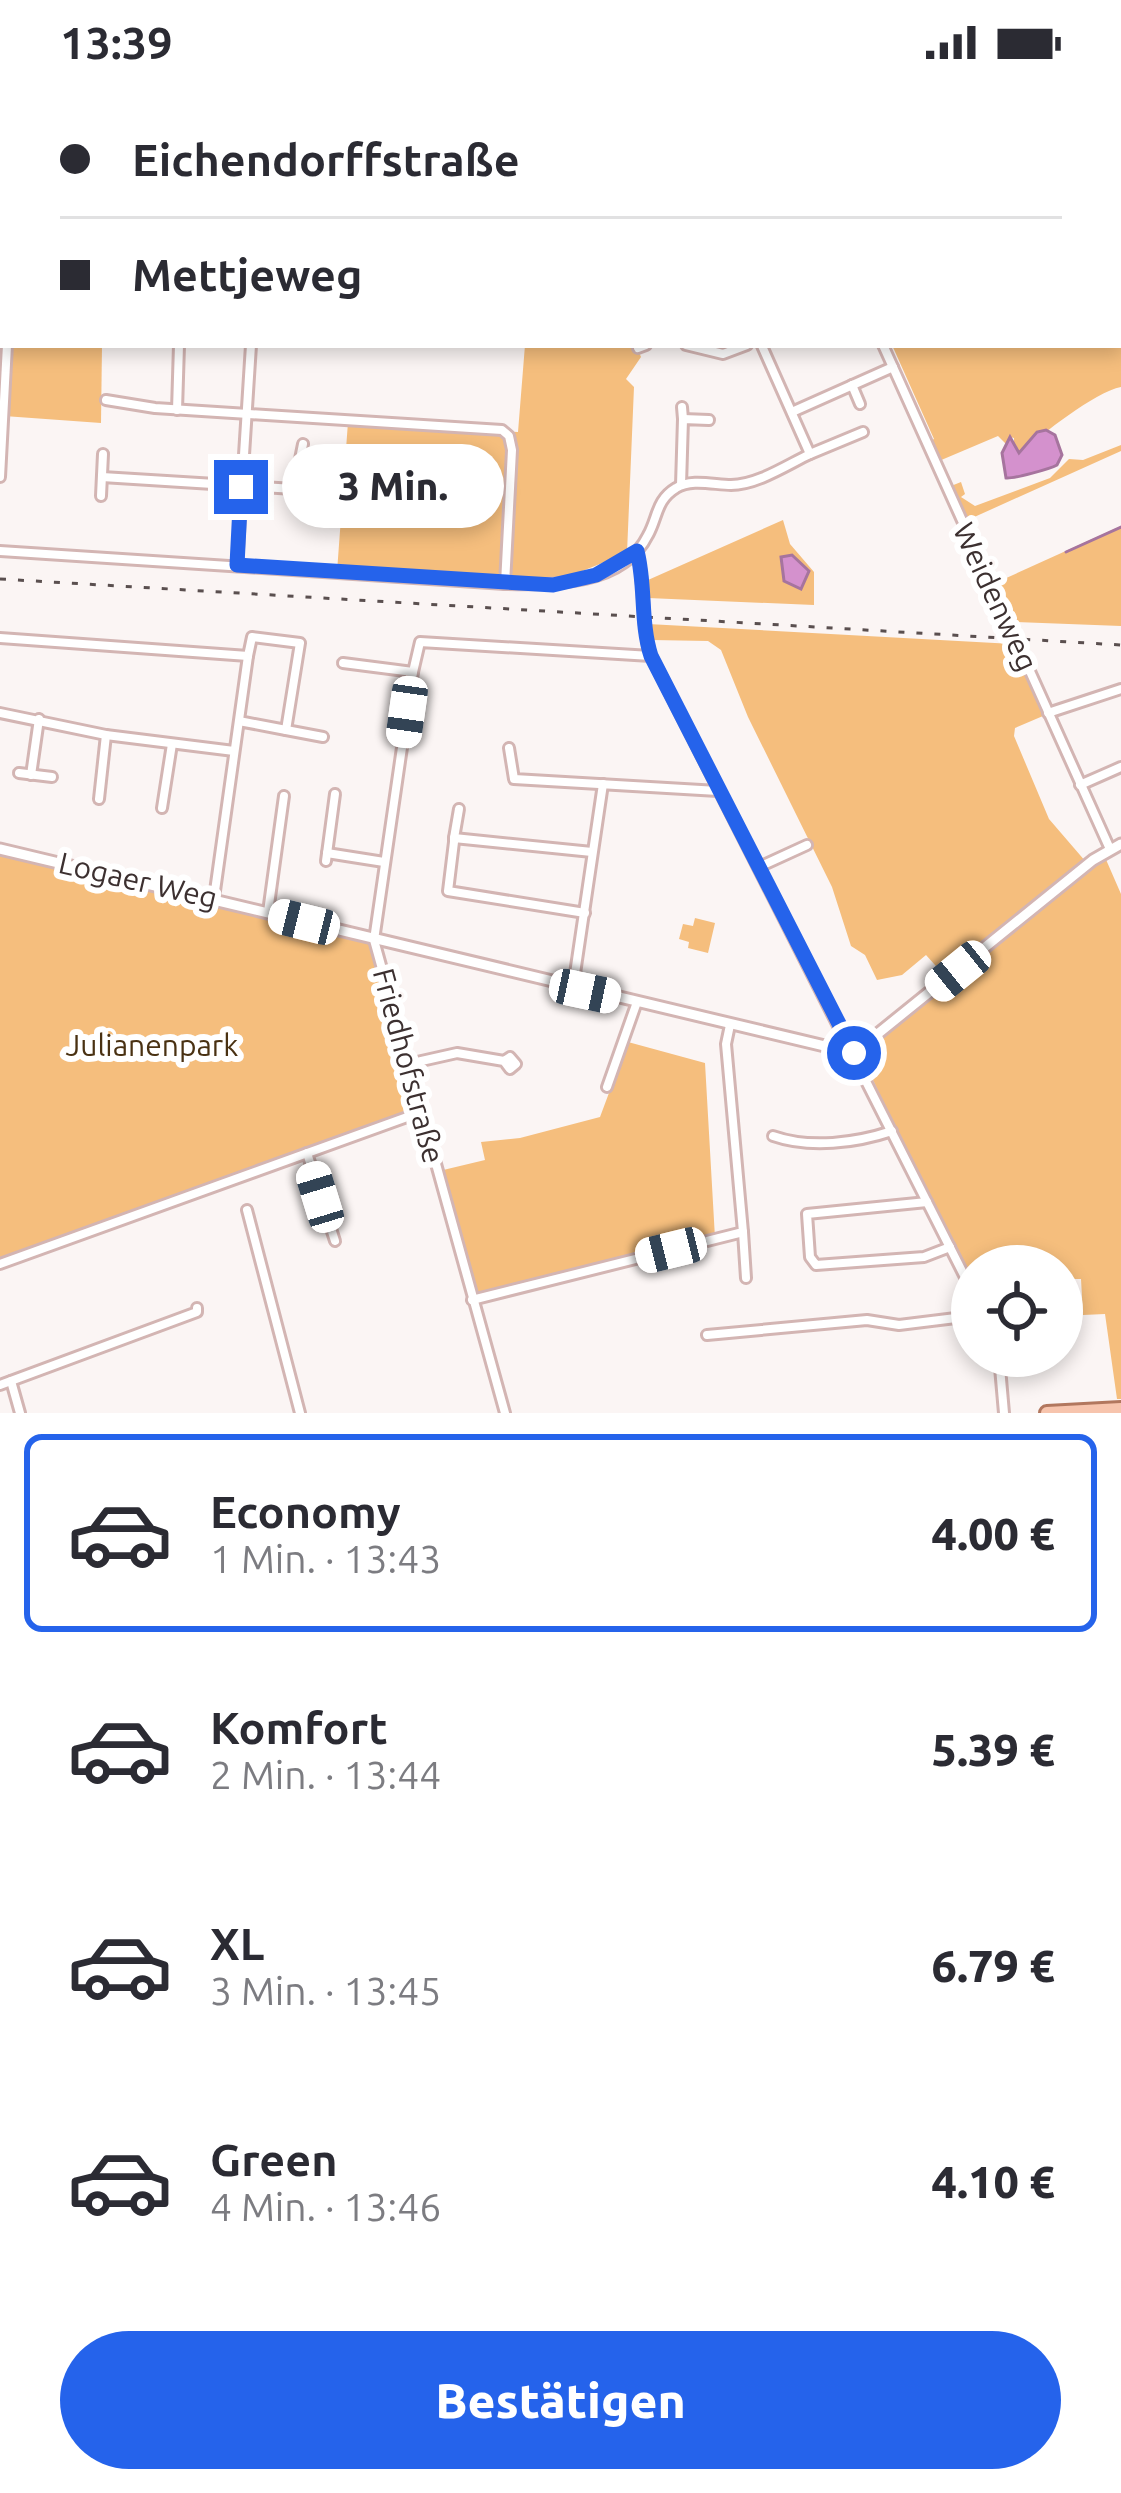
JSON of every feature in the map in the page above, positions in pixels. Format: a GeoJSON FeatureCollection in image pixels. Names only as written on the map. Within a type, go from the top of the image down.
{"type":"FeatureCollection","features":[{"type":"Feature","properties":{"kind":"main road"},"geometry":{"type":"LineString","coordinates":[[1047,1413],[1121,1409]]}},
{"type":"Feature","properties":{"kind":"street"},"geometry":{"type":"LineString","coordinates":[[0,477],[7,348]]}},
{"type":"Feature","properties":{"kind":"street"},"geometry":{"type":"LineString","coordinates":[[177,410],[179,348]]}},
{"type":"Feature","properties":{"kind":"street"},"geometry":{"type":"LineString","coordinates":[[237,565],[251,348]]}},
{"type":"Feature","properties":{"kind":"street"},"geometry":{"type":"LineString","coordinates":[[699,348],[723,354],[746,348]]}},
{"type":"Feature","properties":{"kind":"street"},"geometry":{"type":"LineString","coordinates":[[759,348],[810,454]]}},
{"type":"Feature","properties":{"kind":"street","name":"Weidenweg"},"geometry":{"type":"LineString","coordinates":[[884,348],[1080,785],[1115,847]]}},
{"type":"Feature","properties":{"kind":"street"},"geometry":{"type":"LineString","coordinates":[[792,412],[893,367]]}},
{"type":"Feature","properties":{"kind":"street"},"geometry":{"type":"LineString","coordinates":[[852,385],[860,404]]}},
{"type":"Feature","properties":{"kind":"street"},"geometry":{"type":"LineString","coordinates":[[106,400],[177,410],[502,430],[512,442],[505,584]]}},
{"type":"Feature","properties":{"kind":"street"},"geometry":{"type":"LineString","coordinates":[[681,485],[682,407]]}},
{"type":"Feature","properties":{"kind":"street"},"geometry":{"type":"LineString","coordinates":[[683,419],[709,420]]}},
{"type":"Feature","properties":{"kind":"street"},"geometry":{"type":"LineString","coordinates":[[0,551],[505,584],[580,581],[637,551],[660,502],[681,485],[740,484],[863,432]]}},
{"type":"Feature","properties":{"kind":"street"},"geometry":{"type":"LineString","coordinates":[[102,477],[293,494],[303,444]]}},
{"type":"Feature","properties":{"kind":"street"},"geometry":{"type":"LineString","coordinates":[[101,496],[103,454]]}},
{"type":"Feature","properties":{"kind":"street"},"geometry":{"type":"LineString","coordinates":[[637,551],[643,575],[644,635],[651,656],[854,1053],[928,1202],[950,1247],[911,1259],[816,1265],[810,1257],[807,1214],[928,1202]]}},
{"type":"Feature","properties":{"kind":"street"},"geometry":{"type":"LineString","coordinates":[[214,898],[251,637],[300,644],[286,730]]}},
{"type":"Feature","properties":{"kind":"street"},"geometry":{"type":"LineString","coordinates":[[0,638],[248,656]]}},
{"type":"Feature","properties":{"kind":"street","name":"Friedhofstraße"},"geometry":{"type":"LineString","coordinates":[[506,1413],[374,940],[413,672],[420,643],[651,656]]}},
{"type":"Feature","properties":{"kind":"street"},"geometry":{"type":"LineString","coordinates":[[343,663],[413,672]]}},
{"type":"Feature","properties":{"kind":"street"},"geometry":{"type":"LineString","coordinates":[[1048,712],[1121,688]]}},
{"type":"Feature","properties":{"kind":"street"},"geometry":{"type":"LineString","coordinates":[[0,713],[106,735],[235,752]]}},
{"type":"Feature","properties":{"kind":"street"},"geometry":{"type":"LineString","coordinates":[[31,775],[39,719]]}},
{"type":"Feature","properties":{"kind":"street"},"geometry":{"type":"LineString","coordinates":[[239,722],[323,737]]}},
{"type":"Feature","properties":{"kind":"street"},"geometry":{"type":"LineString","coordinates":[[99,800],[106,735]]}},
{"type":"Feature","properties":{"kind":"street"},"geometry":{"type":"LineString","coordinates":[[162,808],[172,744]]}},
{"type":"Feature","properties":{"kind":"street"},"geometry":{"type":"LineString","coordinates":[[509,748],[514,779],[719,791]]}},
{"type":"Feature","properties":{"kind":"street"},"geometry":{"type":"LineString","coordinates":[[1080,785],[1121,766]]}},
{"type":"Feature","properties":{"kind":"street"},"geometry":{"type":"LineString","coordinates":[[19,773],[52,777]]}},
{"type":"Feature","properties":{"kind":"street"},"geometry":{"type":"LineString","coordinates":[[573,988],[603,784]]}},
{"type":"Feature","properties":{"kind":"street"},"geometry":{"type":"LineString","coordinates":[[335,794],[326,857],[385,862]]}},
{"type":"Feature","properties":{"kind":"street"},"geometry":{"type":"LineString","coordinates":[[268,913],[284,796]]}},
{"type":"Feature","properties":{"kind":"street"},"geometry":{"type":"LineString","coordinates":[[459,809],[448,891],[585,913]]}},
{"type":"Feature","properties":{"kind":"street"},"geometry":{"type":"LineString","coordinates":[[454,838],[592,852]]}},
{"type":"Feature","properties":{"kind":"street"},"geometry":{"type":"LineString","coordinates":[[759,868],[807,845]]}},
{"type":"Feature","properties":{"kind":"street"},"geometry":{"type":"LineString","coordinates":[[854,1053],[1115,847]]}},
{"type":"Feature","properties":{"kind":"street","name":"Logaer Weg"},"geometry":{"type":"LineString","coordinates":[[0,848],[854,1053]]}},
{"type":"Feature","properties":{"kind":"street"},"geometry":{"type":"LineString","coordinates":[[607,1087],[637,1002]]}},
{"type":"Feature","properties":{"kind":"street"},"geometry":{"type":"LineString","coordinates":[[730,1025],[726,1044],[746,1278]]}},
{"type":"Feature","properties":{"kind":"street"},"geometry":{"type":"LineString","coordinates":[[408,1064],[457,1053],[504,1061]]}},
{"type":"Feature","properties":{"kind":"street"},"geometry":{"type":"LineString","coordinates":[[0,1264],[421,1112]]}},
{"type":"Feature","properties":{"kind":"street"},"geometry":{"type":"LineString","coordinates":[[773,1136],[786,1141],[848,1142],[892,1130]]}},
{"type":"Feature","properties":{"kind":"street"},"geometry":{"type":"LineString","coordinates":[[307,1153],[334,1241]]}},
{"type":"Feature","properties":{"kind":"street"},"geometry":{"type":"LineString","coordinates":[[247,1210],[300,1413]]}},
{"type":"Feature","properties":{"kind":"street"},"geometry":{"type":"LineString","coordinates":[[472,1300],[743,1232]]}},
{"type":"Feature","properties":{"kind":"street"},"geometry":{"type":"LineString","coordinates":[[0,1385],[197,1308]]}},
{"type":"Feature","properties":{"kind":"street"},"geometry":{"type":"LineString","coordinates":[[707,1335],[866,1320],[899,1325],[951,1319]]}},
{"type":"Feature","properties":{"kind":"street"},"geometry":{"type":"LineString","coordinates":[[1001,1377],[1004,1413]]}},
{"type":"Feature","properties":{"kind":"street"},"geometry":{"type":"LineString","coordinates":[[11,1382],[20,1413]]}},
{"type":"Feature","properties":{"kind":"green space"},"geometry":{"type":"Polygon","coordinates":[[[7,348],[102,348],[101,423],[4,416],[7,348]]]}},
{"type":"Feature","properties":{"kind":"green space"},"geometry":{"type":"Polygon","coordinates":[[[525,348],[637,348],[641,357],[626,379],[634,387],[627,553],[560,580],[337,572],[348,422],[518,432],[525,348]]]}},
{"type":"Feature","properties":{"kind":"green space"},"geometry":{"type":"Polygon","coordinates":[[[893,348],[1121,348],[1121,387],[1084,405],[1022,452],[1014,451],[1014,438],[1006,444],[998,436],[939,461],[951,486],[961,482],[965,494],[961,497],[975,506],[1050,478],[1069,459],[1083,460],[1121,445],[1121,451],[961,523],[925,444],[934,439],[893,348]]]}},
{"type":"Feature","properties":{"kind":"green space"},"geometry":{"type":"Polygon","coordinates":[[[783,520],[790,544],[814,572],[814,605],[648,598],[648,580],[783,520]],[[792,555],[781,558],[784,581],[801,588],[809,571],[792,555]]]}},
{"type":"Feature","properties":{"kind":"green space"},"geometry":{"type":"Polygon","coordinates":[[[1121,526],[1121,626],[1015,622],[993,584],[1121,526]]]}},
{"type":"Feature","properties":{"kind":"green space"},"geometry":{"type":"Polygon","coordinates":[[[648,624],[1013,644],[1043,716],[1015,728],[1014,736],[1049,819],[1086,862],[944,975],[926,955],[902,975],[877,980],[865,955],[851,946],[832,887],[748,717],[721,650],[708,641],[652,640],[648,624]]]}},
{"type":"Feature","properties":{"kind":"green space","name":"Julianenpark"},"geometry":{"type":"Polygon","coordinates":[[[0,852],[372,944],[417,1110],[0,1262],[0,852]]]}},
{"type":"Feature","properties":{"kind":"green space"},"geometry":{"type":"Polygon","coordinates":[[[1104,855],[1121,894],[1121,1399],[1117,1399],[1105,1314],[1083,1315],[1083,1245],[952,1245],[860,1053],[1104,855]]]}},
{"type":"Feature","properties":{"kind":"green space"},"geometry":{"type":"Polygon","coordinates":[[[695,918],[715,923],[708,953],[688,948],[689,942],[679,939],[683,924],[693,926],[695,918]]]}},
{"type":"Feature","properties":{"kind":"green space"},"geometry":{"type":"Polygon","coordinates":[[[628,1042],[705,1063],[715,1238],[474,1295],[439,1171],[485,1160],[481,1142],[520,1138],[600,1117],[628,1042]]]}},
{"type":"Feature","properties":{"kind":"shaded area"},"geometry":{"type":"Polygon","coordinates":[[[1037,432],[1055,435],[1062,455],[1057,465],[1006,478],[1002,453],[1010,437],[1019,453],[1037,432]]]}},
{"type":"Feature","properties":{"kind":"shaded area"},"geometry":{"type":"Polygon","coordinates":[[[792,555],[809,571],[801,589],[784,581],[781,557],[792,555]]]}},
{"type":"Feature","properties":{"kind":"waterway"},"geometry":{"type":"LineString","coordinates":[[1066,552],[1121,527]]}},
{"type":"Feature","properties":{"kind":"railway"},"geometry":{"type":"LineString","coordinates":[[0,579],[1121,645]]}},
{"type":"Feature","properties":{"kind":"route"},"geometry":{"type":"LineString","coordinates":[[241,487],[237,565],[553,585],[596,575],[637,551],[643,575],[644,635],[651,656],[854,1053]]}}]}
